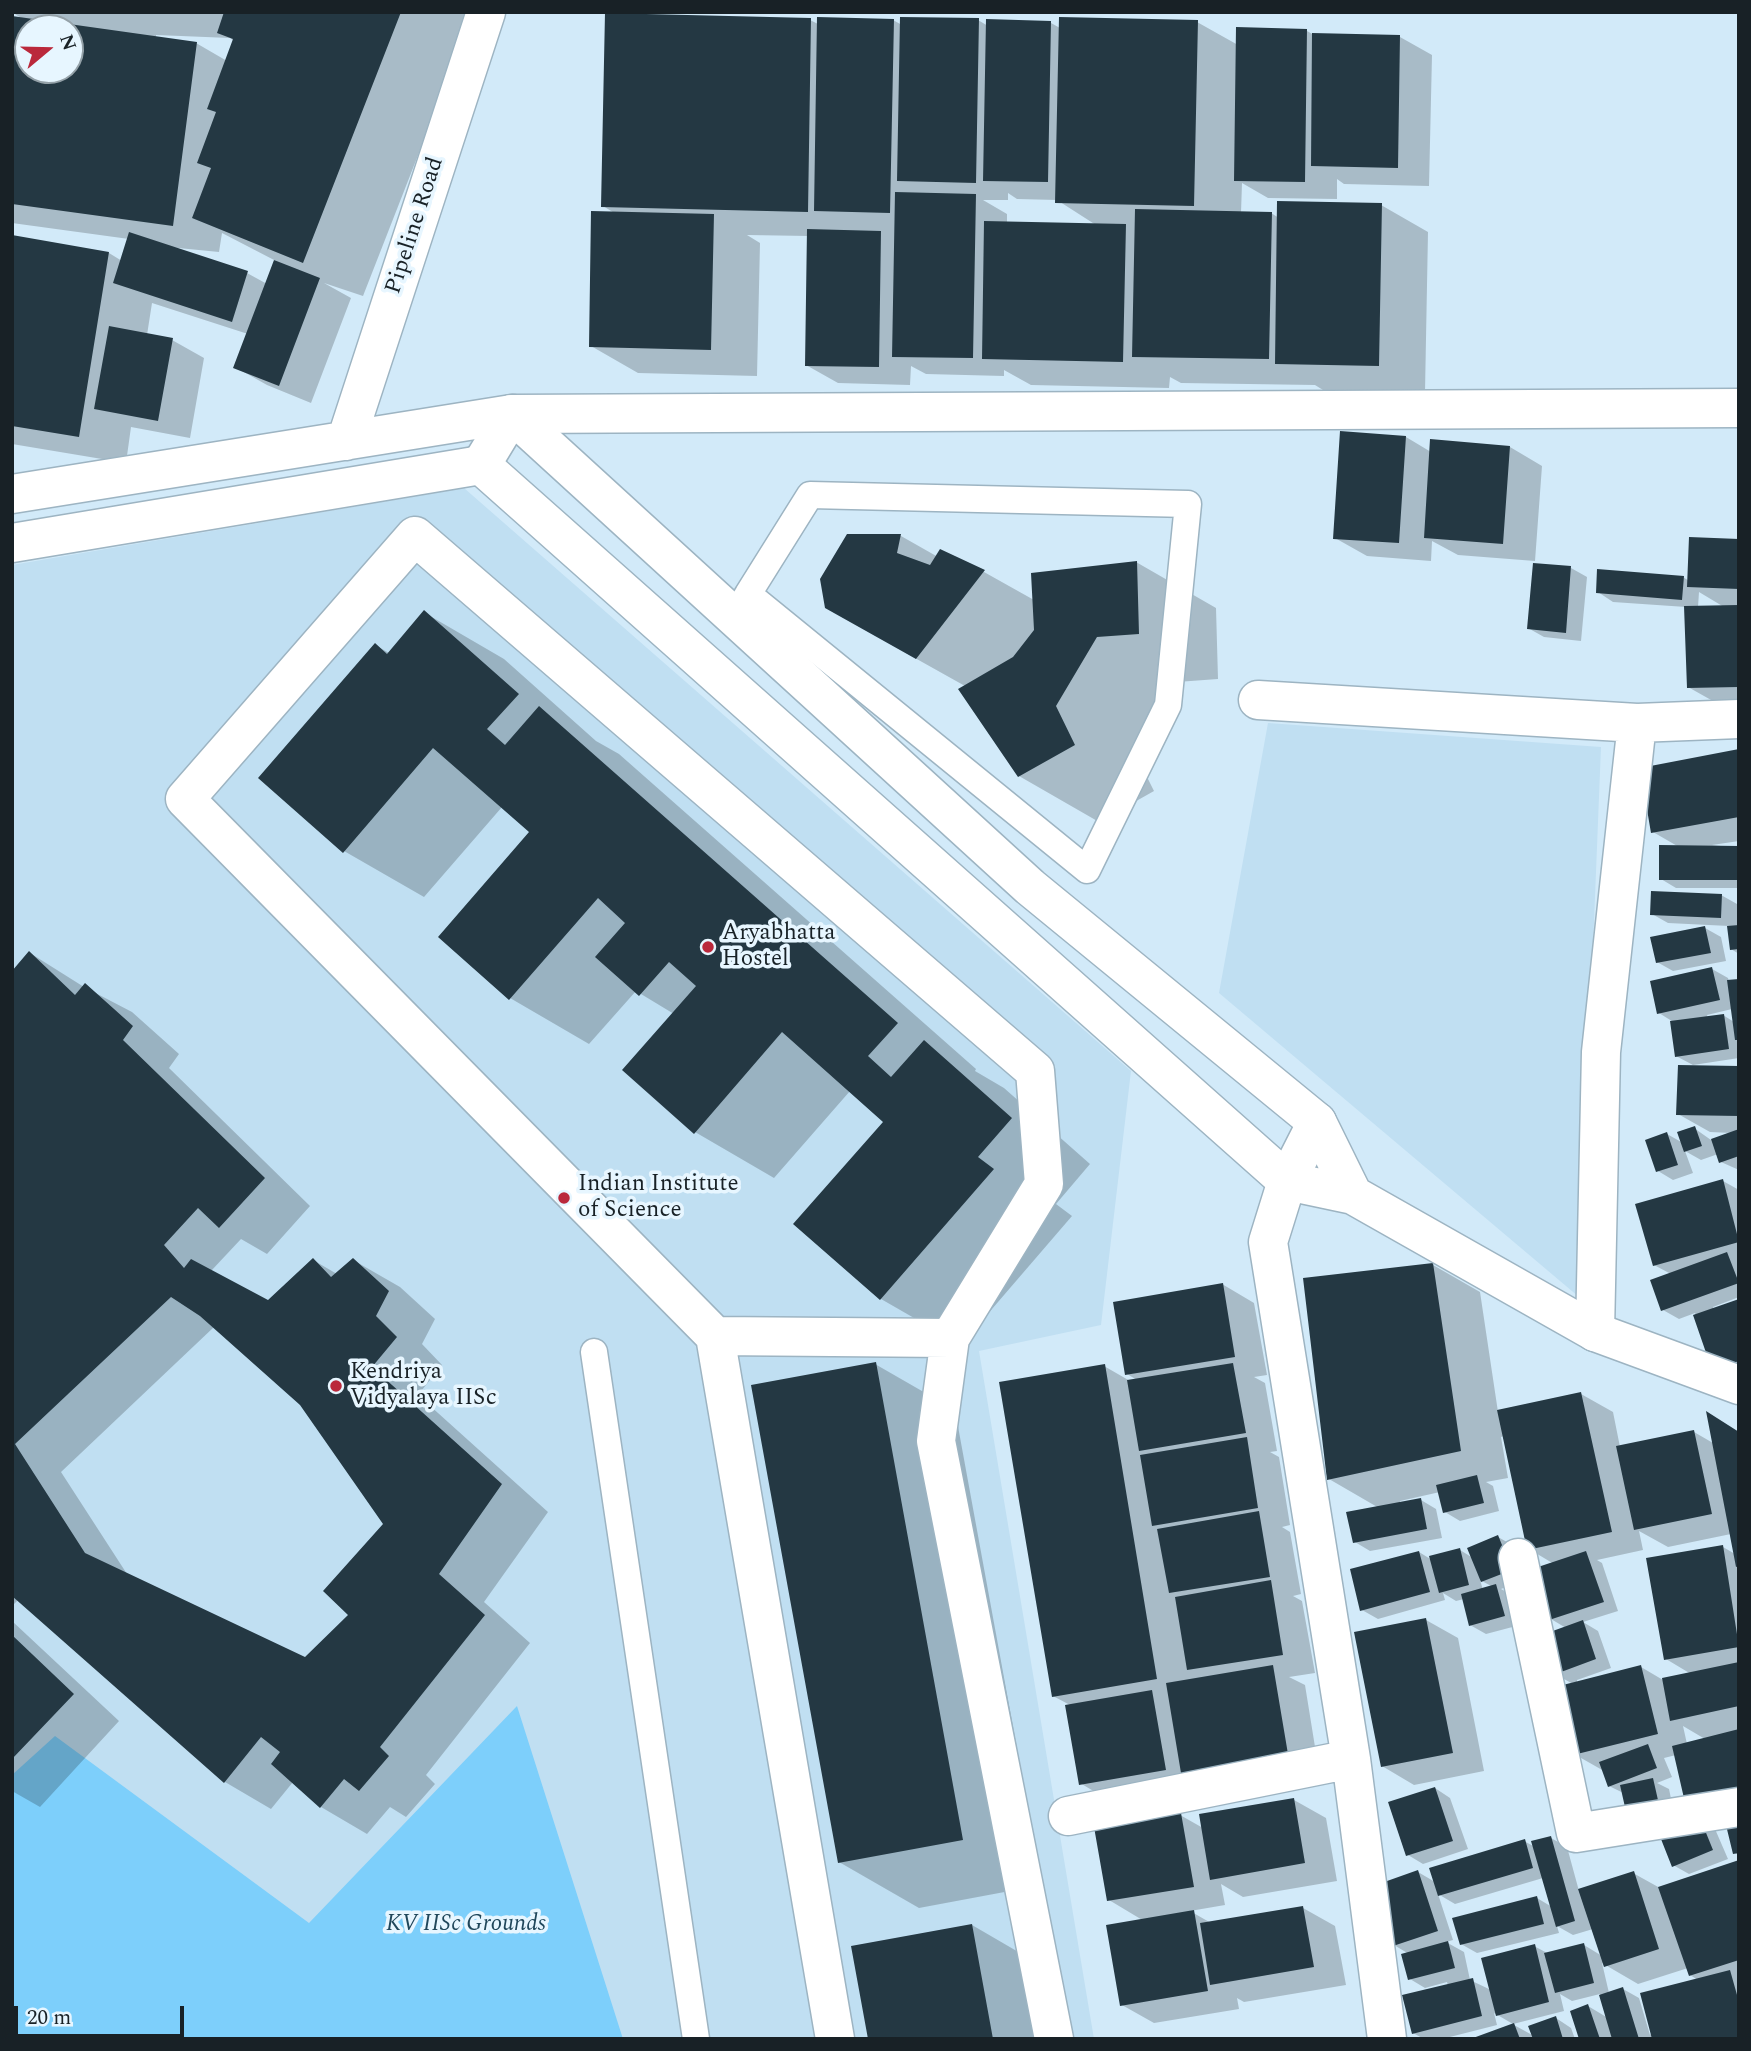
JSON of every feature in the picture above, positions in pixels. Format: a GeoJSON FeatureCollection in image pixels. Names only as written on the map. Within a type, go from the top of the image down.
{"type":"FeatureCollection","features":[{"type":"Feature","properties":{"kind":"street","name":"Pipeline Road"},"geometry":{"type":"LineString","coordinates":[[346,441],[486,12]]}},
{"type":"Feature","properties":{"kind":"street"},"geometry":{"type":"LineString","coordinates":[[12,494],[512,414],[1739,408]]}},
{"type":"Feature","properties":{"kind":"street"},"geometry":{"type":"LineString","coordinates":[[12,544],[481,466],[512,414]]}},
{"type":"Feature","properties":{"kind":"street"},"geometry":{"type":"LineString","coordinates":[[512,414],[742,605],[1030,887],[1317,1122],[1353,1195]]}},
{"type":"Feature","properties":{"kind":"street"},"geometry":{"type":"LineString","coordinates":[[481,466],[1287,1181],[1353,1195],[1595,1332],[1739,1385]]}},
{"type":"Feature","properties":{"kind":"street"},"geometry":{"type":"LineString","coordinates":[[835,2039],[715,1336],[186,799],[415,536],[1035,1071],[1044,1184],[950,1338],[936,1441],[1054,2039]]}},
{"type":"Feature","properties":{"kind":"street"},"geometry":{"type":"LineString","coordinates":[[1258,700],[1637,723],[1739,719]]}},
{"type":"Feature","properties":{"kind":"street"},"geometry":{"type":"LineString","coordinates":[[1595,1332],[1601,1052],[1637,723]]}},
{"type":"Feature","properties":{"kind":"street"},"geometry":{"type":"LineString","coordinates":[[1317,1122],[1287,1181],[1268,1242],[1351,1759],[1387,2039]]}},
{"type":"Feature","properties":{"kind":"street"},"geometry":{"type":"LineString","coordinates":[[715,1336],[950,1338]]}},
{"type":"Feature","properties":{"kind":"street"},"geometry":{"type":"LineString","coordinates":[[1518,1558],[1576,1833],[1739,1807]]}},
{"type":"Feature","properties":{"kind":"street"},"geometry":{"type":"LineString","coordinates":[[1068,1816],[1351,1759]]}},
{"type":"Feature","properties":{"kind":"lane"},"geometry":{"type":"LineString","coordinates":[[810,495],[1188,504],[1168,705],[1087,870],[742,605],[810,495]]}},
{"type":"Feature","properties":{"kind":"lane"},"geometry":{"type":"LineString","coordinates":[[594,1352],[696,2039]]}},
{"type":"Feature","properties":{"kind":"shaded area","name":"Indian Institute of Science"},"geometry":{"type":"Polygon","coordinates":[[[464,488],[1131,1071],[1101,1325],[979,1351],[1094,2039],[12,2039],[12,565],[464,488]]]}},
{"type":"Feature","properties":{"kind":"shaded area"},"geometry":{"type":"Polygon","coordinates":[[[1268,723],[1601,747],[1579,1297],[1219,993],[1268,723]]]}},
{"type":"Feature","properties":{"kind":"green space","name":"KV IISc Grounds"},"geometry":{"type":"Polygon","coordinates":[[[517,1706],[623,2039],[12,2039],[12,1775],[55,1736],[309,1923],[517,1706]]]}},
{"type":"Feature","properties":{"kind":"building"},"geometry":{"type":"Polygon","coordinates":[[[224,12],[401,12],[303,263],[192,218],[211,168],[197,163],[216,112],[207,109],[233,39],[217,33],[224,12]]]}},
{"type":"Feature","properties":{"kind":"building"},"geometry":{"type":"Polygon","coordinates":[[[605,13],[811,18],[808,212],[601,207],[605,13]]]}},
{"type":"Feature","properties":{"kind":"building"},"geometry":{"type":"Polygon","coordinates":[[[12,16],[14,84],[84,84],[84,26],[197,42],[173,226],[12,204],[12,16]]]}},
{"type":"Feature","properties":{"kind":"building"},"geometry":{"type":"Polygon","coordinates":[[[817,17],[894,19],[890,213],[814,211],[817,17]]]}},
{"type":"Feature","properties":{"kind":"building"},"geometry":{"type":"Polygon","coordinates":[[[900,17],[979,18],[976,183],[897,181],[900,17]]]}},
{"type":"Feature","properties":{"kind":"building"},"geometry":{"type":"Polygon","coordinates":[[[1059,17],[1198,20],[1194,206],[1055,203],[1059,17]]]}},
{"type":"Feature","properties":{"kind":"building"},"geometry":{"type":"Polygon","coordinates":[[[986,19],[1051,21],[1048,182],[983,181],[986,19]]]}},
{"type":"Feature","properties":{"kind":"building"},"geometry":{"type":"Polygon","coordinates":[[[1236,27],[1307,29],[1305,182],[1234,181],[1236,27]]]}},
{"type":"Feature","properties":{"kind":"building"},"geometry":{"type":"Polygon","coordinates":[[[1312,33],[1400,35],[1398,168],[1311,166],[1312,33]]]}},
{"type":"Feature","properties":{"kind":"building"},"geometry":{"type":"Polygon","coordinates":[[[895,192],[976,194],[973,358],[892,357],[895,192]]]}},
{"type":"Feature","properties":{"kind":"building"},"geometry":{"type":"Polygon","coordinates":[[[1277,201],[1382,203],[1379,366],[1275,364],[1277,201]]]}},
{"type":"Feature","properties":{"kind":"building"},"geometry":{"type":"Polygon","coordinates":[[[1135,209],[1272,212],[1269,359],[1132,357],[1135,209]]]}},
{"type":"Feature","properties":{"kind":"building"},"geometry":{"type":"Polygon","coordinates":[[[591,211],[714,214],[711,350],[589,347],[591,211]]]}},
{"type":"Feature","properties":{"kind":"building"},"geometry":{"type":"Polygon","coordinates":[[[984,221],[1126,224],[1123,362],[982,359],[984,221]]]}},
{"type":"Feature","properties":{"kind":"building"},"geometry":{"type":"Polygon","coordinates":[[[807,229],[881,231],[879,367],[805,366],[807,229]]]}},
{"type":"Feature","properties":{"kind":"building"},"geometry":{"type":"Polygon","coordinates":[[[129,232],[248,271],[232,322],[113,283],[129,232]]]}},
{"type":"Feature","properties":{"kind":"building"},"geometry":{"type":"Polygon","coordinates":[[[12,235],[109,252],[79,437],[12,426],[12,235]]]}},
{"type":"Feature","properties":{"kind":"building"},"geometry":{"type":"Polygon","coordinates":[[[274,260],[320,278],[279,386],[233,368],[274,260]]]}},
{"type":"Feature","properties":{"kind":"building"},"geometry":{"type":"Polygon","coordinates":[[[109,326],[173,338],[158,421],[94,409],[109,326]]]}},
{"type":"Feature","properties":{"kind":"building"},"geometry":{"type":"Polygon","coordinates":[[[1340,431],[1406,436],[1399,543],[1333,539],[1340,431]]]}},
{"type":"Feature","properties":{"kind":"building"},"geometry":{"type":"Polygon","coordinates":[[[1430,439],[1510,446],[1503,544],[1424,538],[1430,439]]]}},
{"type":"Feature","properties":{"kind":"building"},"geometry":{"type":"Polygon","coordinates":[[[847,534],[901,534],[897,553],[930,565],[940,549],[985,570],[916,659],[825,608],[820,579],[847,534]]]}},
{"type":"Feature","properties":{"kind":"building"},"geometry":{"type":"Polygon","coordinates":[[[1689,537],[1739,539],[1739,589],[1687,587],[1689,537]]]}},
{"type":"Feature","properties":{"kind":"building"},"geometry":{"type":"Polygon","coordinates":[[[1137,561],[1139,634],[1097,637],[1056,706],[1075,745],[1018,777],[958,689],[1013,657],[1034,630],[1031,573],[1137,561]]]}},
{"type":"Feature","properties":{"kind":"building"},"geometry":{"type":"Polygon","coordinates":[[[1533,563],[1571,566],[1566,633],[1527,629],[1533,563]]]}},
{"type":"Feature","properties":{"kind":"building"},"geometry":{"type":"Polygon","coordinates":[[[1597,569],[1684,576],[1682,600],[1596,593],[1597,569]]]}},
{"type":"Feature","properties":{"kind":"building"},"geometry":{"type":"Polygon","coordinates":[[[1739,605],[1739,687],[1687,688],[1684,606],[1739,605]]]}},
{"type":"Feature","properties":{"kind":"building","name":"Aryabhatta Hostel"},"geometry":{"type":"Polygon","coordinates":[[[424,610],[519,694],[487,729],[505,745],[539,706],[898,1023],[868,1056],[891,1077],[924,1040],[1012,1118],[978,1157],[994,1169],[880,1300],[793,1224],[883,1122],[782,1032],[694,1134],[622,1070],[696,986],[669,962],[639,996],[595,957],[625,923],[598,898],[509,1000],[438,937],[529,832],[433,748],[343,853],[258,778],[375,643],[387,654],[424,610]]]}},
{"type":"Feature","properties":{"kind":"building"},"geometry":{"type":"Polygon","coordinates":[[[1739,749],[1739,817],[1651,833],[1640,768],[1739,749]]]}},
{"type":"Feature","properties":{"kind":"building"},"geometry":{"type":"Polygon","coordinates":[[[1659,845],[1739,846],[1739,880],[1659,880],[1659,845]]]}},
{"type":"Feature","properties":{"kind":"building"},"geometry":{"type":"Polygon","coordinates":[[[1651,891],[1722,894],[1721,918],[1650,915],[1651,891]]]}},
{"type":"Feature","properties":{"kind":"building"},"geometry":{"type":"Polygon","coordinates":[[[1739,925],[1739,949],[1730,950],[1727,926],[1739,925]]]}},
{"type":"Feature","properties":{"kind":"building"},"geometry":{"type":"Polygon","coordinates":[[[1705,926],[1711,953],[1656,963],[1650,937],[1705,926]]]}},
{"type":"Feature","properties":{"kind":"building","name":"Kendriya Vidyalaya IISc"},"geometry":{"type":"Polygon","coordinates":[[[29,951],[75,995],[85,983],[133,1026],[123,1040],[265,1178],[219,1228],[198,1208],[164,1245],[184,1268],[191,1259],[268,1300],[313,1258],[331,1277],[353,1258],[389,1291],[376,1316],[397,1337],[372,1367],[502,1484],[439,1574],[485,1615],[380,1747],[389,1756],[359,1791],[344,1779],[320,1808],[271,1764],[280,1752],[261,1737],[224,1783],[12,1596],[12,971],[29,951]],[[171,1297],[15,1444],[85,1553],[305,1657],[348,1615],[323,1591],[383,1524],[300,1405],[200,1316],[171,1297]]]}},
{"type":"Feature","properties":{"kind":"building"},"geometry":{"type":"Polygon","coordinates":[[[1712,967],[1720,1000],[1657,1014],[1650,981],[1712,967]]]}},
{"type":"Feature","properties":{"kind":"building"},"geometry":{"type":"Polygon","coordinates":[[[1739,979],[1739,1040],[1735,1040],[1727,980],[1739,979]]]}},
{"type":"Feature","properties":{"kind":"building"},"geometry":{"type":"Polygon","coordinates":[[[1724,1014],[1729,1049],[1675,1057],[1670,1021],[1724,1014]]]}},
{"type":"Feature","properties":{"kind":"building"},"geometry":{"type":"Polygon","coordinates":[[[1678,1065],[1739,1066],[1739,1116],[1676,1115],[1678,1065]]]}},
{"type":"Feature","properties":{"kind":"building"},"geometry":{"type":"Polygon","coordinates":[[[1695,1126],[1702,1146],[1684,1152],[1677,1132],[1695,1126]]]}},
{"type":"Feature","properties":{"kind":"building"},"geometry":{"type":"Polygon","coordinates":[[[1739,1129],[1739,1156],[1719,1163],[1711,1139],[1739,1129]]]}},
{"type":"Feature","properties":{"kind":"building"},"geometry":{"type":"Polygon","coordinates":[[[1667,1132],[1678,1165],[1656,1172],[1645,1140],[1667,1132]]]}},
{"type":"Feature","properties":{"kind":"building"},"geometry":{"type":"Polygon","coordinates":[[[1723,1179],[1739,1242],[1653,1266],[1635,1204],[1723,1179]]]}},
{"type":"Feature","properties":{"kind":"building"},"geometry":{"type":"Polygon","coordinates":[[[1727,1252],[1739,1283],[1661,1311],[1650,1280],[1727,1252]]]}},
{"type":"Feature","properties":{"kind":"building"},"geometry":{"type":"Polygon","coordinates":[[[1433,1263],[1461,1451],[1327,1480],[1303,1278],[1433,1263]]]}},
{"type":"Feature","properties":{"kind":"building"},"geometry":{"type":"Polygon","coordinates":[[[1223,1283],[1235,1357],[1125,1375],[1113,1302],[1223,1283]]]}},
{"type":"Feature","properties":{"kind":"building"},"geometry":{"type":"Polygon","coordinates":[[[1739,1299],[1739,1361],[1712,1370],[1693,1315],[1739,1299]]]}},
{"type":"Feature","properties":{"kind":"building"},"geometry":{"type":"Polygon","coordinates":[[[876,1362],[963,1840],[838,1863],[751,1385],[876,1362]]]}},
{"type":"Feature","properties":{"kind":"building"},"geometry":{"type":"Polygon","coordinates":[[[1233,1363],[1246,1433],[1139,1451],[1127,1380],[1233,1363]]]}},
{"type":"Feature","properties":{"kind":"building"},"geometry":{"type":"Polygon","coordinates":[[[1105,1364],[1157,1679],[1052,1697],[999,1382],[1105,1364]]]}},
{"type":"Feature","properties":{"kind":"building"},"geometry":{"type":"Polygon","coordinates":[[[1581,1392],[1612,1532],[1527,1550],[1497,1410],[1581,1392]]]}},
{"type":"Feature","properties":{"kind":"building"},"geometry":{"type":"Polygon","coordinates":[[[1706,1411],[1739,1432],[1739,1566],[1736,1567],[1706,1411]]]}},
{"type":"Feature","properties":{"kind":"building"},"geometry":{"type":"Polygon","coordinates":[[[1694,1430],[1712,1514],[1634,1530],[1616,1446],[1694,1430]]]}},
{"type":"Feature","properties":{"kind":"building"},"geometry":{"type":"Polygon","coordinates":[[[1247,1437],[1258,1508],[1152,1526],[1140,1455],[1247,1437]]]}},
{"type":"Feature","properties":{"kind":"building"},"geometry":{"type":"Polygon","coordinates":[[[1477,1475],[1484,1503],[1443,1513],[1436,1485],[1477,1475]]]}},
{"type":"Feature","properties":{"kind":"building"},"geometry":{"type":"Polygon","coordinates":[[[1421,1498],[1427,1529],[1353,1543],[1346,1512],[1421,1498]]]}},
{"type":"Feature","properties":{"kind":"building"},"geometry":{"type":"Polygon","coordinates":[[[1259,1511],[1270,1577],[1169,1593],[1157,1529],[1259,1511]]]}},
{"type":"Feature","properties":{"kind":"building"},"geometry":{"type":"Polygon","coordinates":[[[1498,1535],[1512,1570],[1481,1582],[1467,1548],[1498,1535]]]}},
{"type":"Feature","properties":{"kind":"building"},"geometry":{"type":"Polygon","coordinates":[[[1723,1545],[1739,1647],[1664,1660],[1646,1558],[1723,1545]]]}},
{"type":"Feature","properties":{"kind":"building"},"geometry":{"type":"Polygon","coordinates":[[[1460,1548],[1469,1585],[1439,1593],[1429,1556],[1460,1548]]]}},
{"type":"Feature","properties":{"kind":"building"},"geometry":{"type":"Polygon","coordinates":[[[1419,1551],[1430,1592],[1360,1611],[1350,1569],[1419,1551]]]}},
{"type":"Feature","properties":{"kind":"building"},"geometry":{"type":"Polygon","coordinates":[[[1586,1551],[1604,1602],[1549,1620],[1532,1569],[1586,1551]]]}},
{"type":"Feature","properties":{"kind":"building"},"geometry":{"type":"Polygon","coordinates":[[[1271,1580],[1283,1655],[1187,1670],[1175,1597],[1271,1580]]]}},
{"type":"Feature","properties":{"kind":"building"},"geometry":{"type":"Polygon","coordinates":[[[1496,1584],[1505,1616],[1469,1626],[1461,1594],[1496,1584]]]}},
{"type":"Feature","properties":{"kind":"building"},"geometry":{"type":"Polygon","coordinates":[[[1426,1618],[1453,1753],[1381,1767],[1354,1632],[1426,1618]]]}},
{"type":"Feature","properties":{"kind":"building"},"geometry":{"type":"Polygon","coordinates":[[[1583,1620],[1596,1659],[1553,1675],[1539,1636],[1583,1620]]]}},
{"type":"Feature","properties":{"kind":"building"},"geometry":{"type":"Polygon","coordinates":[[[12,1635],[74,1694],[12,1759],[12,1635]]]}},
{"type":"Feature","properties":{"kind":"building"},"geometry":{"type":"Polygon","coordinates":[[[1739,1662],[1739,1706],[1670,1721],[1662,1678],[1739,1662]]]}},
{"type":"Feature","properties":{"kind":"building"},"geometry":{"type":"Polygon","coordinates":[[[1273,1665],[1290,1766],[1183,1785],[1166,1683],[1273,1665]]]}},
{"type":"Feature","properties":{"kind":"building"},"geometry":{"type":"Polygon","coordinates":[[[1641,1665],[1658,1734],[1573,1755],[1555,1687],[1641,1665]]]}},
{"type":"Feature","properties":{"kind":"building"},"geometry":{"type":"Polygon","coordinates":[[[1152,1690],[1166,1770],[1079,1785],[1065,1705],[1152,1690]]]}},
{"type":"Feature","properties":{"kind":"building"},"geometry":{"type":"Polygon","coordinates":[[[1739,1729],[1739,1795],[1686,1807],[1672,1746],[1739,1729]]]}},
{"type":"Feature","properties":{"kind":"building"},"geometry":{"type":"Polygon","coordinates":[[[1648,1744],[1657,1768],[1608,1787],[1599,1762],[1648,1744]]]}},
{"type":"Feature","properties":{"kind":"building"},"geometry":{"type":"Polygon","coordinates":[[[1653,1778],[1660,1809],[1627,1816],[1620,1785],[1653,1778]]]}},
{"type":"Feature","properties":{"kind":"building"},"geometry":{"type":"Polygon","coordinates":[[[1435,1787],[1453,1841],[1406,1856],[1388,1802],[1435,1787]]]}},
{"type":"Feature","properties":{"kind":"building"},"geometry":{"type":"Polygon","coordinates":[[[1294,1798],[1305,1863],[1210,1880],[1199,1814],[1294,1798]]]}},
{"type":"Feature","properties":{"kind":"building"},"geometry":{"type":"Polygon","coordinates":[[[1181,1813],[1194,1887],[1107,1901],[1094,1827],[1181,1813]]]}},
{"type":"Feature","properties":{"kind":"building"},"geometry":{"type":"Polygon","coordinates":[[[1739,1817],[1739,1853],[1733,1854],[1725,1821],[1739,1817]]]}},
{"type":"Feature","properties":{"kind":"building"},"geometry":{"type":"Polygon","coordinates":[[[1700,1818],[1713,1850],[1672,1867],[1659,1834],[1700,1818]]]}},
{"type":"Feature","properties":{"kind":"building"},"geometry":{"type":"Polygon","coordinates":[[[1551,1836],[1575,1921],[1556,1927],[1531,1841],[1551,1836]]]}},
{"type":"Feature","properties":{"kind":"building"},"geometry":{"type":"Polygon","coordinates":[[[1525,1839],[1533,1868],[1438,1896],[1429,1868],[1525,1839]]]}},
{"type":"Feature","properties":{"kind":"building"},"geometry":{"type":"Polygon","coordinates":[[[1739,1860],[1739,1960],[1689,1976],[1658,1887],[1739,1860]]]}},
{"type":"Feature","properties":{"kind":"building"},"geometry":{"type":"Polygon","coordinates":[[[1418,1870],[1438,1931],[1393,1946],[1373,1886],[1418,1870]]]}},
{"type":"Feature","properties":{"kind":"building"},"geometry":{"type":"Polygon","coordinates":[[[1634,1871],[1659,1949],[1604,1967],[1578,1889],[1634,1871]]]}},
{"type":"Feature","properties":{"kind":"building"},"geometry":{"type":"Polygon","coordinates":[[[1537,1896],[1544,1924],[1460,1945],[1452,1918],[1537,1896]]]}},
{"type":"Feature","properties":{"kind":"building"},"geometry":{"type":"Polygon","coordinates":[[[1303,1906],[1314,1967],[1210,1985],[1200,1923],[1303,1906]]]}},
{"type":"Feature","properties":{"kind":"building"},"geometry":{"type":"Polygon","coordinates":[[[1194,1910],[1208,1991],[1120,2006],[1106,1925],[1194,1910]]]}},
{"type":"Feature","properties":{"kind":"building"},"geometry":{"type":"Polygon","coordinates":[[[972,1924],[993,2039],[868,2039],[851,1946],[972,1924]]]}},
{"type":"Feature","properties":{"kind":"building"},"geometry":{"type":"Polygon","coordinates":[[[1448,1941],[1455,1968],[1408,1980],[1401,1954],[1448,1941]]]}},
{"type":"Feature","properties":{"kind":"building"},"geometry":{"type":"Polygon","coordinates":[[[1584,1943],[1594,1983],[1555,1993],[1544,1953],[1584,1943]]]}},
{"type":"Feature","properties":{"kind":"building"},"geometry":{"type":"Polygon","coordinates":[[[1535,1944],[1549,2002],[1496,2016],[1481,1958],[1535,1944]]]}},
{"type":"Feature","properties":{"kind":"building"},"geometry":{"type":"Polygon","coordinates":[[[1730,1970],[1739,2002],[1739,2039],[1652,2039],[1640,1993],[1730,1970]]]}},
{"type":"Feature","properties":{"kind":"building"},"geometry":{"type":"Polygon","coordinates":[[[1473,1978],[1482,2016],[1412,2034],[1402,1995],[1473,1978]]]}},
{"type":"Feature","properties":{"kind":"building"},"geometry":{"type":"Polygon","coordinates":[[[1623,1987],[1639,2039],[1612,2039],[1599,1995],[1623,1987]]]}},
{"type":"Feature","properties":{"kind":"building"},"geometry":{"type":"Polygon","coordinates":[[[1588,2004],[1600,2039],[1579,2039],[1570,2011],[1588,2004]]]}},
{"type":"Feature","properties":{"kind":"building"},"geometry":{"type":"Polygon","coordinates":[[[1556,2016],[1563,2039],[1533,2039],[1528,2026],[1556,2016]]]}},
{"type":"Feature","properties":{"kind":"building"},"geometry":{"type":"Polygon","coordinates":[[[1514,2023],[1520,2039],[1473,2039],[1473,2038],[1514,2023]]]}},
{"type":"Feature","properties":{"kind":"place","name":"Aryabhatta Hostel"},"geometry":{"type":"Point","coordinates":[708,947]}},
{"type":"Feature","properties":{"kind":"place","name":"Indian Institute of Science"},"geometry":{"type":"Point","coordinates":[564,1198]}},
{"type":"Feature","properties":{"kind":"place","name":"Kendriya Vidyalaya IISc"},"geometry":{"type":"Point","coordinates":[336,1386]}}]}
